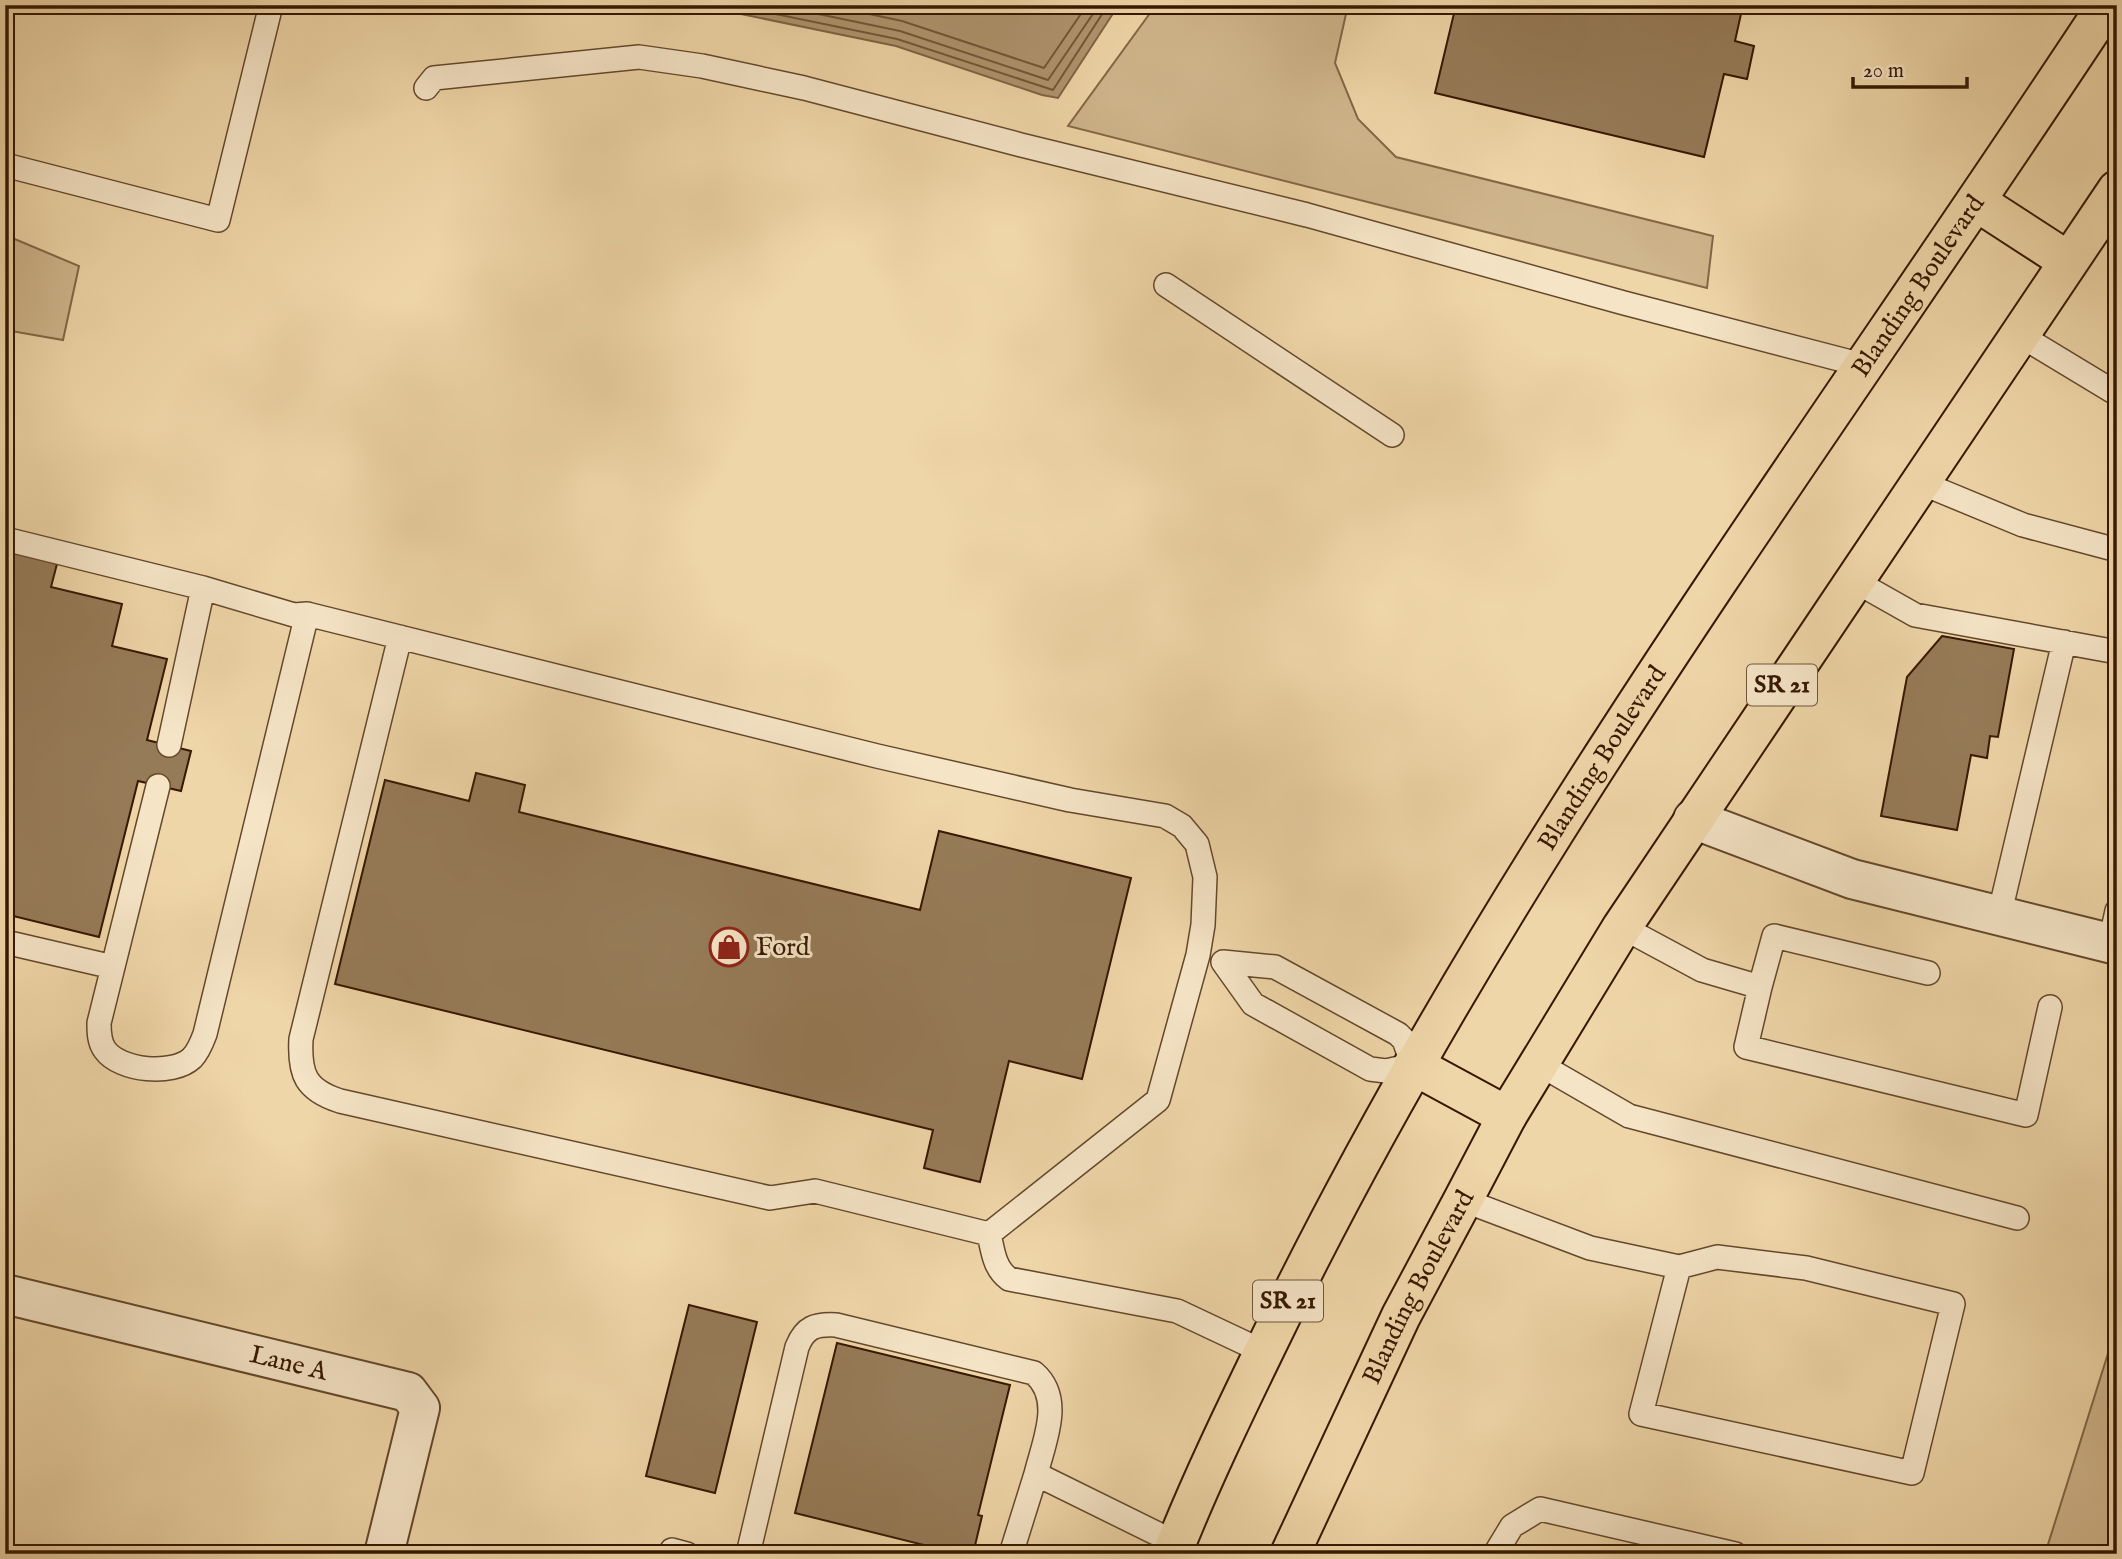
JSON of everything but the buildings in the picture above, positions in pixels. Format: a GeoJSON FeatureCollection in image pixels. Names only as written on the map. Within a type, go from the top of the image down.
{"type":"FeatureCollection","features":[{"type":"Feature","properties":{"kind":"main road","name":"Blanding Boulevard"},"geometry":{"type":"LineString","coordinates":[[1174,1548],[1209,1464],[1324,1226],[1413,1065],[1519,885],[2108,5]]}},
{"type":"Feature","properties":{"kind":"main road","name":"Blanding Boulevard"},"geometry":{"type":"LineString","coordinates":[[1290,1554],[1401,1316],[1507,1116],[1622,927],[1693,819],[2117,190]]}},
{"type":"Feature","properties":{"kind":"main road"},"geometry":{"type":"LineString","coordinates":[[1977,202],[2068,261]]}},
{"type":"Feature","properties":{"kind":"main road"},"geometry":{"type":"LineString","coordinates":[[1413,1065],[1507,1116]]}},
{"type":"Feature","properties":{"kind":"street"},"geometry":{"type":"LineString","coordinates":[[1693,819],[1852,879],[1999,916],[2115,933]]}},
{"type":"Feature","properties":{"kind":"street","name":"Lane A"},"geometry":{"type":"LineString","coordinates":[[5,1294],[408,1392],[420,1408],[384,1554]]}},
{"type":"Feature","properties":{"kind":"lane"},"geometry":{"type":"LineString","coordinates":[[5,165],[218,220],[271,5]]}},
{"type":"Feature","properties":{"kind":"lane"},"geometry":{"type":"LineString","coordinates":[[426,88],[434,78],[639,57],[702,66],[804,88],[1021,145],[1307,215],[1623,303],[1866,366]]}},
{"type":"Feature","properties":{"kind":"lane"},"geometry":{"type":"LineString","coordinates":[[1166,285],[1392,435]]}},
{"type":"Feature","properties":{"kind":"lane"},"geometry":{"type":"LineString","coordinates":[[2018,334],[2117,394]]}},
{"type":"Feature","properties":{"kind":"lane"},"geometry":{"type":"LineString","coordinates":[[1919,482],[2023,525],[2117,550]]}},
{"type":"Feature","properties":{"kind":"lane"},"geometry":{"type":"LineString","coordinates":[[5,539],[203,588],[294,615],[307,614],[877,756],[1070,800],[1165,816],[1182,827],[1197,844],[1202,866],[1203,925],[1198,955],[1158,1100],[989,1234]]}},
{"type":"Feature","properties":{"kind":"lane"},"geometry":{"type":"LineString","coordinates":[[1853,580],[1915,615],[2117,652]]}},
{"type":"Feature","properties":{"kind":"lane"},"geometry":{"type":"LineString","coordinates":[[169,745],[203,588]]}},
{"type":"Feature","properties":{"kind":"lane"},"geometry":{"type":"LineString","coordinates":[[158,786],[99,1023],[99,1038],[104,1050],[121,1061],[156,1069],[168,1068],[191,1059],[205,1034],[307,614]]}},
{"type":"Feature","properties":{"kind":"lane"},"geometry":{"type":"LineString","coordinates":[[400,637],[301,1040],[300,1055],[309,1086],[320,1094],[340,1101],[770,1198],[815,1191],[989,1234]]}},
{"type":"Feature","properties":{"kind":"lane"},"geometry":{"type":"LineString","coordinates":[[1999,916],[2064,642]]}},
{"type":"Feature","properties":{"kind":"lane"},"geometry":{"type":"LineString","coordinates":[[1622,927],[1702,970],[1760,987]]}},
{"type":"Feature","properties":{"kind":"lane"},"geometry":{"type":"LineString","coordinates":[[1928,973],[1773,936],[1746,1047],[2026,1115],[2050,1007]]}},
{"type":"Feature","properties":{"kind":"lane"},"geometry":{"type":"LineString","coordinates":[[5,942],[113,967]]}},
{"type":"Feature","properties":{"kind":"lane"},"geometry":{"type":"LineString","coordinates":[[1198,955],[1223,962],[1275,967],[1398,1034],[1404,1040],[1413,1065],[1386,1071],[1370,1069],[1253,1004],[1223,962]]}},
{"type":"Feature","properties":{"kind":"lane"},"geometry":{"type":"LineString","coordinates":[[1539,1064],[1629,1116],[2017,1218]]}},
{"type":"Feature","properties":{"kind":"lane"},"geometry":{"type":"LineString","coordinates":[[1463,1200],[1590,1248],[1679,1267],[1717,1257],[1806,1268],[1953,1304],[1912,1473],[1641,1414],[1679,1267]]}},
{"type":"Feature","properties":{"kind":"lane"},"geometry":{"type":"LineString","coordinates":[[989,1234],[996,1264],[1000,1273],[1009,1279],[1177,1311],[1264,1352]]}},
{"type":"Feature","properties":{"kind":"lane"},"geometry":{"type":"LineString","coordinates":[[748,1554],[797,1347],[802,1335],[810,1327],[836,1325],[1034,1373],[1050,1393],[1052,1406],[1036,1474],[1011,1554]]}},
{"type":"Feature","properties":{"kind":"lane"},"geometry":{"type":"LineString","coordinates":[[1036,1474],[1174,1548]]}},
{"type":"Feature","properties":{"kind":"lane"},"geometry":{"type":"LineString","coordinates":[[1495,1554],[1512,1526],[1540,1509],[1735,1554]]}},
{"type":"Feature","properties":{"kind":"lane"},"geometry":{"type":"LineString","coordinates":[[671,1554],[672,1550],[687,1554]]}},
{"type":"Feature","properties":{"kind":"shaded area"},"geometry":{"type":"Polygon","coordinates":[[[1156,5],[1348,5],[1335,63],[1358,119],[1396,157],[1713,236],[1707,288],[1068,126],[1156,5]]]}},
{"type":"Feature","properties":{"kind":"shaded area"},"geometry":{"type":"Polygon","coordinates":[[[5,235],[79,266],[63,340],[5,330],[5,235]]]}},
{"type":"Feature","properties":{"kind":"shaded area"},"geometry":{"type":"Polygon","coordinates":[[[2116,1328],[2117,1554],[2045,1554],[2116,1328]]]}},
{"type":"Feature","properties":{"kind":"water"},"geometry":{"type":"Polygon","coordinates":[[[697,5],[1112,5],[1116,9],[1058,98],[896,46],[697,5]]]}},
{"type":"Feature","properties":{"kind":"place","name":"Ford"},"geometry":{"type":"Point","coordinates":[729,947]}}]}
